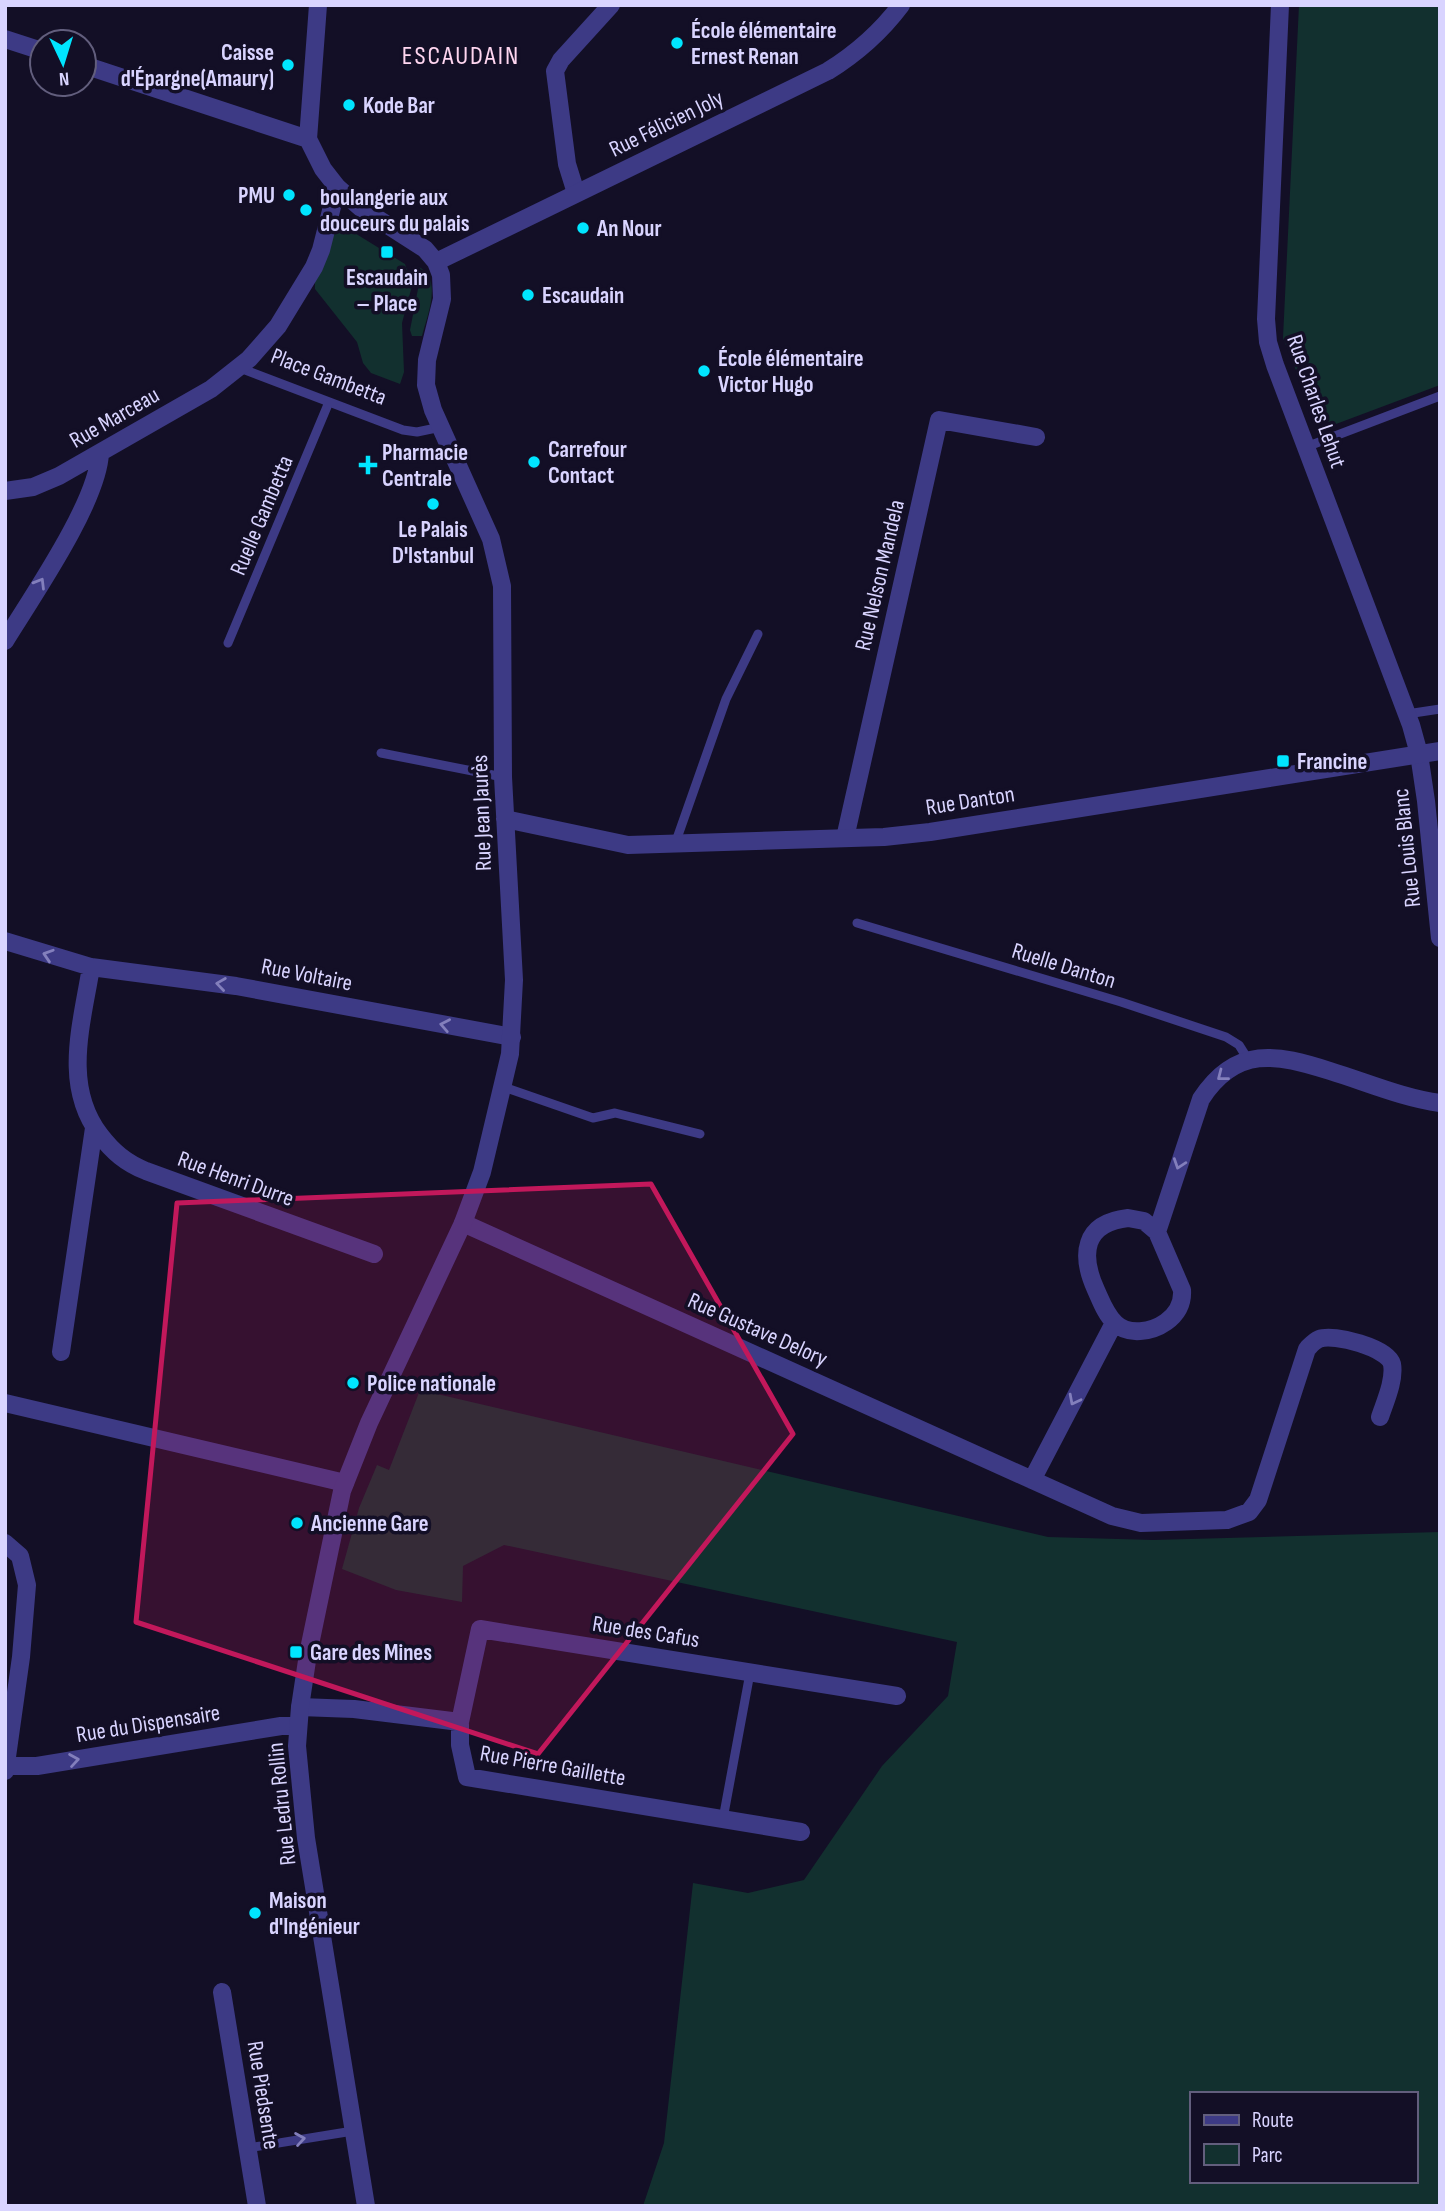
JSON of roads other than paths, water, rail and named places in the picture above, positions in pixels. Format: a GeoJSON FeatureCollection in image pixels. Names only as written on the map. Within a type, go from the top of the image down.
{"type":"FeatureCollection","features":[{"type":"Feature","properties":{"kind":"street"},"geometry":{"type":"LineString","coordinates":[[318,5],[308,139],[327,175],[337,187],[361,208],[419,244],[436,262],[441,275],[442,299],[425,378],[430,403],[441,427]]}},
{"type":"Feature","properties":{"kind":"street"},"geometry":{"type":"LineString","coordinates":[[576,193],[567,164],[555,71],[561,60],[611,5]]}},
{"type":"Feature","properties":{"kind":"street","name":"Rue Félicien Joly"},"geometry":{"type":"LineString","coordinates":[[436,262],[828,71],[864,46],[885,26],[901,5]]}},
{"type":"Feature","properties":{"kind":"street","name":"Rue Charles Lehut"},"geometry":{"type":"LineString","coordinates":[[1279,5],[1267,331],[1275,365],[1407,714],[1419,754]]}},
{"type":"Feature","properties":{"kind":"street"},"geometry":{"type":"LineString","coordinates":[[5,39],[28,46]]}},
{"type":"Feature","properties":{"kind":"street"},"geometry":{"type":"LineString","coordinates":[[98,70],[308,139]]}},
{"type":"Feature","properties":{"kind":"street","name":"Place Gambetta"},"geometry":{"type":"LineString","coordinates":[[240,368],[278,326],[314,267],[337,187]]}},
{"type":"Feature","properties":{"kind":"street","name":"Rue Marceau"},"geometry":{"type":"LineString","coordinates":[[5,491],[42,484],[211,389],[240,368]]}},
{"type":"Feature","properties":{"kind":"street","name":"Rue Nelson Mandela"},"geometry":{"type":"LineString","coordinates":[[845,838],[939,420],[1036,437]]}},
{"type":"Feature","properties":{"kind":"street","name":"Rue Jean Jaurès"},"geometry":{"type":"LineString","coordinates":[[345,1483],[395,1366],[463,1223],[485,1164],[504,1087],[512,1037],[514,980],[503,778],[502,586],[491,538],[441,427]]}},
{"type":"Feature","properties":{"kind":"street"},"geometry":{"type":"LineString","coordinates":[[5,641],[71,530],[97,474],[100,453]]}},
{"type":"Feature","properties":{"kind":"street","name":"Rue Danton"},"geometry":{"type":"LineString","coordinates":[[505,819],[617,843],[675,844],[930,832],[1440,751]]}},
{"type":"Feature","properties":{"kind":"street","name":"Rue Louis Blanc"},"geometry":{"type":"LineString","coordinates":[[1419,754],[1440,937]]}},
{"type":"Feature","properties":{"kind":"street","name":"Rue Voltaire"},"geometry":{"type":"LineString","coordinates":[[5,941],[91,967],[236,986],[512,1037]]}},
{"type":"Feature","properties":{"kind":"street","name":"Rue Henri Durre"},"geometry":{"type":"LineString","coordinates":[[91,967],[76,1070],[82,1104],[94,1128],[116,1154],[135,1167],[374,1254]]}},
{"type":"Feature","properties":{"kind":"street"},"geometry":{"type":"LineString","coordinates":[[1157,1231],[1201,1099],[1221,1075],[1249,1060],[1272,1057],[1291,1059],[1440,1103]]}},
{"type":"Feature","properties":{"kind":"street"},"geometry":{"type":"LineString","coordinates":[[61,1352],[94,1128]]}},
{"type":"Feature","properties":{"kind":"street"},"geometry":{"type":"LineString","coordinates":[[1118,1219],[1137,1219],[1157,1231],[1180,1282],[1182,1298],[1179,1308],[1168,1321],[1151,1329],[1132,1331],[1114,1323],[1087,1269],[1086,1250],[1089,1241],[1100,1228],[1118,1219]]}},
{"type":"Feature","properties":{"kind":"street","name":"Rue Gustave Delory"},"geometry":{"type":"LineString","coordinates":[[463,1223],[1112,1516],[1132,1522],[1227,1520],[1242,1516],[1254,1507],[1307,1349],[1316,1340],[1340,1339],[1381,1351],[1390,1358],[1392,1371],[1380,1417]]}},
{"type":"Feature","properties":{"kind":"street"},"geometry":{"type":"LineString","coordinates":[[1032,1480],[1114,1323]]}},
{"type":"Feature","properties":{"kind":"street"},"geometry":{"type":"LineString","coordinates":[[5,1404],[345,1483]]}},
{"type":"Feature","properties":{"kind":"street","name":"Rue Ledru Rollin"},"geometry":{"type":"LineString","coordinates":[[345,1483],[308,1654],[298,1726],[299,1780],[366,2206]]}},
{"type":"Feature","properties":{"kind":"street"},"geometry":{"type":"LineString","coordinates":[[5,1543],[20,1556],[27,1585],[21,1657],[5,1771]]}},
{"type":"Feature","properties":{"kind":"street","name":"Rue des Cafus"},"geometry":{"type":"LineString","coordinates":[[460,1722],[480,1629],[897,1696]]}},
{"type":"Feature","properties":{"kind":"street","name":"Rue Pierre Gaillette"},"geometry":{"type":"LineString","coordinates":[[300,1707],[354,1709],[460,1722],[460,1745],[467,1777],[801,1832]]}},
{"type":"Feature","properties":{"kind":"street","name":"Rue du Dispensaire"},"geometry":{"type":"LineString","coordinates":[[6,1766],[37,1766],[281,1726],[298,1726]]}},
{"type":"Feature","properties":{"kind":"street","name":"Rue Piedsente"},"geometry":{"type":"LineString","coordinates":[[222,1992],[257,2206]]}},
{"type":"Feature","properties":{"kind":"lane","name":"Place Gambetta"},"geometry":{"type":"LineString","coordinates":[[240,368],[410,432],[425,432],[441,427]]}},
{"type":"Feature","properties":{"kind":"lane"},"geometry":{"type":"LineString","coordinates":[[1306,447],[1440,396]]}},
{"type":"Feature","properties":{"kind":"lane","name":"Ruelle Gambetta"},"geometry":{"type":"LineString","coordinates":[[228,643],[329,402]]}},
{"type":"Feature","properties":{"kind":"lane"},"geometry":{"type":"LineString","coordinates":[[675,844],[726,699],[758,634]]}},
{"type":"Feature","properties":{"kind":"lane"},"geometry":{"type":"LineString","coordinates":[[1407,714],[1440,709]]}},
{"type":"Feature","properties":{"kind":"lane"},"geometry":{"type":"LineString","coordinates":[[381,753],[503,778]]}},
{"type":"Feature","properties":{"kind":"lane","name":"Ruelle Danton"},"geometry":{"type":"LineString","coordinates":[[857,923],[1121,1002],[1226,1037],[1238,1045],[1249,1060]]}},
{"type":"Feature","properties":{"kind":"lane"},"geometry":{"type":"LineString","coordinates":[[504,1087],[593,1118],[615,1113],[701,1134]]}},
{"type":"Feature","properties":{"kind":"lane"},"geometry":{"type":"LineString","coordinates":[[723,1819],[750,1673]]}},
{"type":"Feature","properties":{"kind":"lane"},"geometry":{"type":"LineString","coordinates":[[247,2148],[354,2131]]}},
{"type":"Feature","properties":{"kind":"place","name":"École élémentaire Ernest Renan"},"geometry":{"type":"Point","coordinates":[677,43]}},
{"type":"Feature","properties":{"kind":"place","name":"Caisse d'Épargne(Amaury)"},"geometry":{"type":"Point","coordinates":[288,65]}},
{"type":"Feature","properties":{"kind":"place","name":"Kode Bar"},"geometry":{"type":"Point","coordinates":[349,105]}},
{"type":"Feature","properties":{"kind":"place","name":"PMU"},"geometry":{"type":"Point","coordinates":[289,195]}},
{"type":"Feature","properties":{"kind":"place","name":"boulangerie aux douceurs du palais"},"geometry":{"type":"Point","coordinates":[306,210]}},
{"type":"Feature","properties":{"kind":"place","name":"An Nour"},"geometry":{"type":"Point","coordinates":[583,228]}},
{"type":"Feature","properties":{"kind":"place","name":"Escaudain – Place"},"geometry":{"type":"Point","coordinates":[387,252]}},
{"type":"Feature","properties":{"kind":"place","name":"Escaudain"},"geometry":{"type":"Point","coordinates":[528,295]}},
{"type":"Feature","properties":{"kind":"place","name":"École élémentaire Victor Hugo"},"geometry":{"type":"Point","coordinates":[704,371]}},
{"type":"Feature","properties":{"kind":"place","name":"Carrefour Contact"},"geometry":{"type":"Point","coordinates":[534,462]}},
{"type":"Feature","properties":{"kind":"place","name":"Pharmacie Centrale"},"geometry":{"type":"Point","coordinates":[368,465]}},
{"type":"Feature","properties":{"kind":"place","name":"Le Palais D'Istanbul"},"geometry":{"type":"Point","coordinates":[433,504]}},
{"type":"Feature","properties":{"kind":"place","name":"Francine"},"geometry":{"type":"Point","coordinates":[1283,761]}},
{"type":"Feature","properties":{"kind":"place","name":"Police nationale"},"geometry":{"type":"Point","coordinates":[353,1383]}},
{"type":"Feature","properties":{"kind":"place","name":"Ancienne Gare"},"geometry":{"type":"Point","coordinates":[297,1523]}},
{"type":"Feature","properties":{"kind":"place","name":"Gare des Mines"},"geometry":{"type":"Point","coordinates":[296,1652]}},
{"type":"Feature","properties":{"kind":"place","name":"Maison d'Ingénieur"},"geometry":{"type":"Point","coordinates":[255,1913]}},
{"type":"Feature","properties":{"kind":"district","name":"ESCAUDAIN"},"geometry":{"type":"Point","coordinates":[461,55]}}]}
